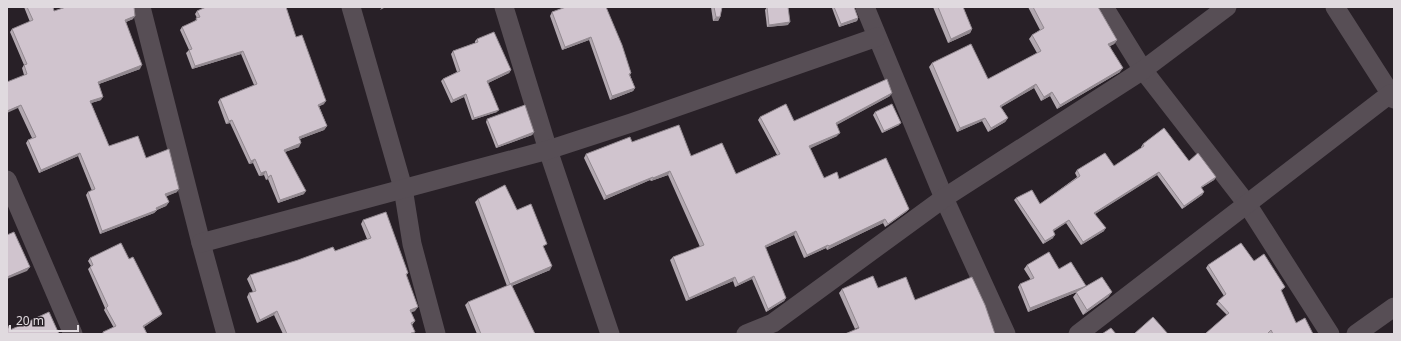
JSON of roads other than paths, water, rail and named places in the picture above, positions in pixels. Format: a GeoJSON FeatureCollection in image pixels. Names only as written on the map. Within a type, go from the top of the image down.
{"type":"FeatureCollection","features":[{"type":"Feature","properties":{"kind":"street"},"geometry":{"type":"LineString","coordinates":[[141,7],[201,243],[226,334]]}},
{"type":"Feature","properties":{"kind":"street"},"geometry":{"type":"LineString","coordinates":[[351,7],[403,188],[412,244],[436,334]]}},
{"type":"Feature","properties":{"kind":"street"},"geometry":{"type":"LineString","coordinates":[[504,7],[548,150],[610,334]]}},
{"type":"Feature","properties":{"kind":"street"},"geometry":{"type":"LineString","coordinates":[[865,7],[944,198],[1006,334]]}},
{"type":"Feature","properties":{"kind":"street"},"geometry":{"type":"LineString","coordinates":[[1104,7],[1143,70],[1247,204],[1330,334]]}},
{"type":"Feature","properties":{"kind":"street"},"geometry":{"type":"LineString","coordinates":[[746,334],[777,328],[944,198],[1143,70],[1227,7]]}},
{"type":"Feature","properties":{"kind":"street"},"geometry":{"type":"LineString","coordinates":[[1078,334],[1247,204],[1392,96],[1335,7]]}},
{"type":"Feature","properties":{"kind":"street"},"geometry":{"type":"LineString","coordinates":[[201,243],[548,150],[631,123],[877,37]]}},
{"type":"Feature","properties":{"kind":"street"},"geometry":{"type":"LineString","coordinates":[[7,180],[73,334]]}},
{"type":"Feature","properties":{"kind":"street"},"geometry":{"type":"LineString","coordinates":[[1356,334],[1394,307]]}}]}
